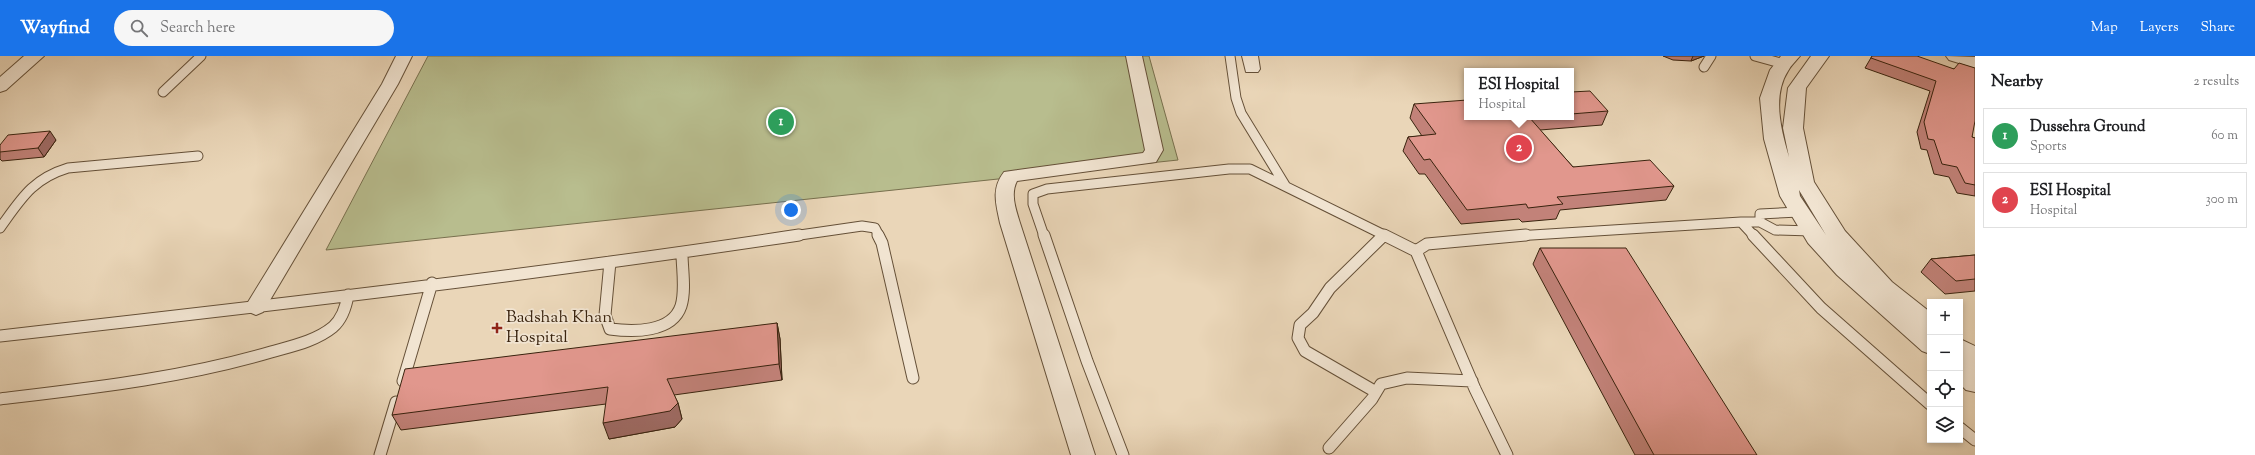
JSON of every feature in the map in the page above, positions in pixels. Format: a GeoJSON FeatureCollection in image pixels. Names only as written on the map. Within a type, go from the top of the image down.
{"type":"FeatureCollection","features":[{"type":"Feature","properties":{"kind":"street"},"geometry":{"type":"LineString","coordinates":[[0,71],[19,56]]}},
{"type":"Feature","properties":{"kind":"street"},"geometry":{"type":"LineString","coordinates":[[0,86],[35,56]]}},
{"type":"Feature","properties":{"kind":"street"},"geometry":{"type":"LineString","coordinates":[[256,307],[390,84],[404,56]]}},
{"type":"Feature","properties":{"kind":"street"},"geometry":{"type":"LineString","coordinates":[[1083,455],[1010,223],[1004,188],[1006,181],[1011,176],[1150,158],[1154,150],[1134,56]]}},
{"type":"Feature","properties":{"kind":"street"},"geometry":{"type":"LineString","coordinates":[[1820,56],[1797,88],[1793,128],[1804,182],[1837,236],[1884,288],[1927,322]]}},
{"type":"Feature","properties":{"kind":"street"},"geometry":{"type":"LineString","coordinates":[[1954,56],[1975,63]]}},
{"type":"Feature","properties":{"kind":"street"},"geometry":{"type":"LineString","coordinates":[[1788,60],[1779,70],[1769,98],[1774,139],[1790,196],[1812,231],[1845,270],[1927,342]]}},
{"type":"Feature","properties":{"kind":"street"},"geometry":{"type":"LineString","coordinates":[[1963,350],[1975,359]]}},
{"type":"Feature","properties":{"kind":"street"},"geometry":{"type":"LineString","coordinates":[[1961,371],[1975,383]]}},
{"type":"Feature","properties":{"kind":"lane"},"geometry":{"type":"LineString","coordinates":[[163,92],[201,56]]}},
{"type":"Feature","properties":{"kind":"lane"},"geometry":{"type":"LineString","coordinates":[[1230,56],[1236,98],[1241,113],[1285,185]]}},
{"type":"Feature","properties":{"kind":"lane"},"geometry":{"type":"LineString","coordinates":[[1704,68],[1711,56]]}},
{"type":"Feature","properties":{"kind":"lane"},"geometry":{"type":"LineString","coordinates":[[1755,56],[1788,60]]}},
{"type":"Feature","properties":{"kind":"lane"},"geometry":{"type":"LineString","coordinates":[[0,228],[32,185],[52,173],[68,168],[198,156]]}},
{"type":"Feature","properties":{"kind":"lane"},"geometry":{"type":"LineString","coordinates":[[1123,455],[1087,361],[1038,219],[1032,198],[1033,194],[1047,189],[1229,169],[1250,170],[1285,185],[1416,251],[1472,381],[1507,455]]}},
{"type":"Feature","properties":{"kind":"lane"},"geometry":{"type":"LineString","coordinates":[[1760,222],[1760,214],[1799,212]]}},
{"type":"Feature","properties":{"kind":"lane"},"geometry":{"type":"LineString","coordinates":[[1416,251],[1421,246],[1435,243],[1577,231],[1742,222],[1760,222],[1775,230],[1812,231]]}},
{"type":"Feature","properties":{"kind":"lane"},"geometry":{"type":"LineString","coordinates":[[1742,222],[1821,308],[1927,401]]}},
{"type":"Feature","properties":{"kind":"lane"},"geometry":{"type":"LineString","coordinates":[[0,336],[256,307],[682,253],[862,226],[875,228],[882,243],[892,277],[913,378]]}},
{"type":"Feature","properties":{"kind":"lane"},"geometry":{"type":"LineString","coordinates":[[1376,392],[1305,351],[1298,338],[1300,325],[1313,313],[1330,288],[1384,235]]}},
{"type":"Feature","properties":{"kind":"lane"},"geometry":{"type":"LineString","coordinates":[[610,262],[605,316],[606,323],[610,329],[638,331],[652,328],[666,322],[676,314],[681,306],[682,253]]}},
{"type":"Feature","properties":{"kind":"lane"},"geometry":{"type":"LineString","coordinates":[[380,455],[432,284]]}},
{"type":"Feature","properties":{"kind":"lane"},"geometry":{"type":"LineString","coordinates":[[0,399],[177,375],[254,358],[321,335],[334,326],[344,311],[348,295]]}},
{"type":"Feature","properties":{"kind":"lane"},"geometry":{"type":"LineString","coordinates":[[1329,448],[1381,384],[1407,378],[1472,381]]}},
{"type":"Feature","properties":{"kind":"lane"},"geometry":{"type":"LineString","coordinates":[[1963,430],[1975,440]]}},
{"type":"Feature","properties":{"kind":"green space"},"geometry":{"type":"Polygon","coordinates":[[[428,56],[1149,56],[1178,160],[326,250],[428,56]]]}},
{"type":"Feature","properties":{"kind":"building"},"geometry":{"type":"Polygon","coordinates":[[[1872,56],[1917,56],[1954,69],[1959,63],[1975,68],[1975,121],[1972,137],[1975,138],[1975,185],[1965,183],[1957,167],[1942,164],[1934,140],[1928,139],[1924,122],[1936,81],[1871,58],[1872,56]]]}},
{"type":"Feature","properties":{"kind":"building"},"geometry":{"type":"Polygon","coordinates":[[[1590,91],[1608,111],[1574,114],[1574,92],[1590,91]]]}},
{"type":"Feature","properties":{"kind":"building"},"geometry":{"type":"Polygon","coordinates":[[[1464,100],[1464,120],[1532,120],[1573,167],[1650,160],[1674,186],[1557,197],[1563,204],[1528,208],[1526,204],[1467,210],[1430,159],[1424,160],[1408,137],[1436,134],[1414,104],[1464,100]]]}},
{"type":"Feature","properties":{"kind":"building"},"geometry":{"type":"Polygon","coordinates":[[[50,131],[38,148],[0,152],[0,145],[8,135],[50,131]]]}},
{"type":"Feature","properties":{"kind":"building"},"geometry":{"type":"Polygon","coordinates":[[[1540,248],[1626,248],[1757,455],[1654,455],[1540,248]]]}},
{"type":"Feature","properties":{"kind":"building"},"geometry":{"type":"Polygon","coordinates":[[[1975,255],[1975,279],[1956,281],[1931,259],[1975,255]]]}},
{"type":"Feature","properties":{"kind":"building"},"geometry":{"type":"Polygon","coordinates":[[[777,323],[779,364],[667,379],[678,403],[670,411],[603,423],[608,387],[392,415],[405,369],[777,323]]]}},
{"type":"Feature","properties":{"kind":"place","name":"Dussehra Ground"},"geometry":{"type":"Point","coordinates":[781,122]}},
{"type":"Feature","properties":{"kind":"place","name":"ESI Hospital"},"geometry":{"type":"Point","coordinates":[1519,148]}},
{"type":"Feature","properties":{"kind":"place","name":"Badshah Khan Hospital"},"geometry":{"type":"Point","coordinates":[497,328]}}]}
